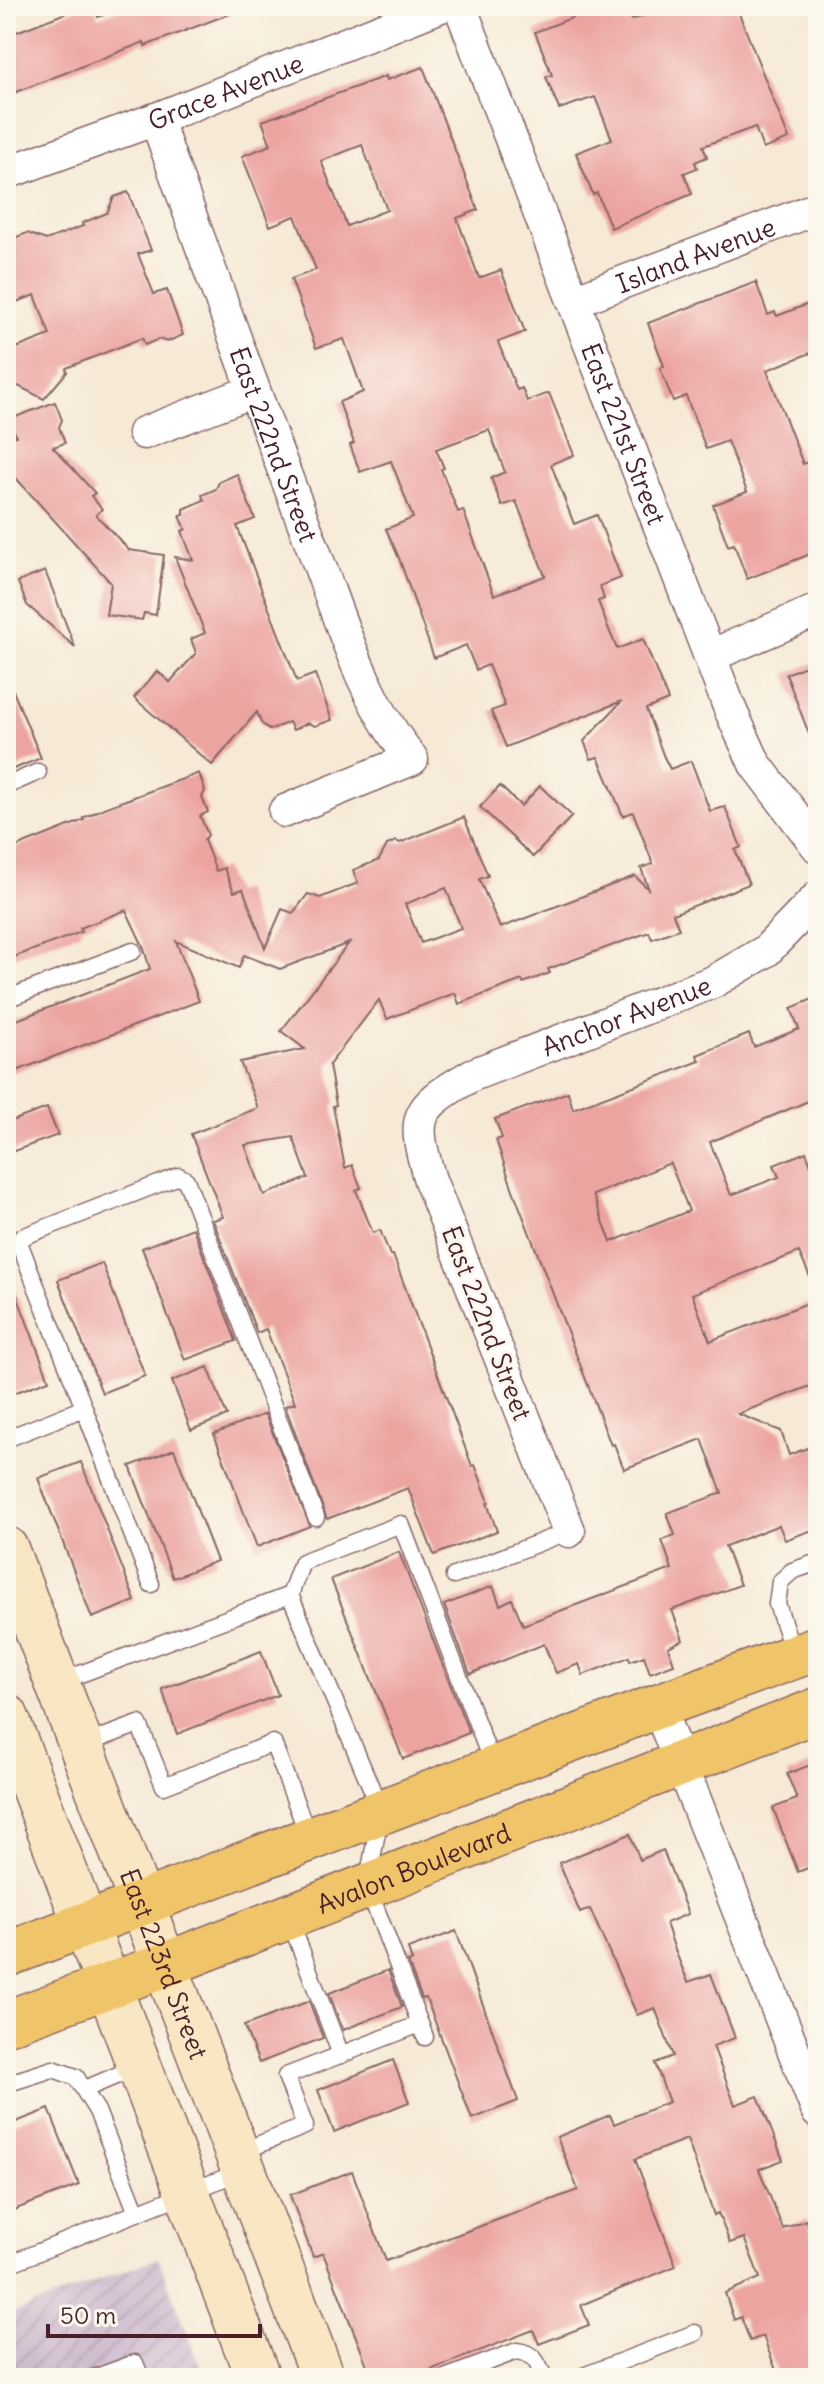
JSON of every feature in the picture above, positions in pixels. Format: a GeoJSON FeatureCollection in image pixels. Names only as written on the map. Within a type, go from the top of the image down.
{"type":"FeatureCollection","features":[{"type":"Feature","properties":{"kind":"main road","name":"East 223rd Street"},"geometry":{"type":"LineString","coordinates":[[6,1549],[323,2378]]}},
{"type":"Feature","properties":{"kind":"main road"},"geometry":{"type":"LineString","coordinates":[[6,1955],[806,1652]]}},
{"type":"Feature","properties":{"kind":"main road","name":"Avalon Boulevard"},"geometry":{"type":"LineString","coordinates":[[6,2023],[108,1987],[818,1710]]}},
{"type":"Feature","properties":{"kind":"main road"},"geometry":{"type":"LineString","coordinates":[[6,1716],[258,2378]]}},
{"type":"Feature","properties":{"kind":"street","name":"Grace Avenue"},"geometry":{"type":"LineString","coordinates":[[6,173],[156,119],[441,6]]}},
{"type":"Feature","properties":{"kind":"street","name":"East 221st Street"},"geometry":{"type":"LineString","coordinates":[[460,6],[710,656],[755,764],[818,847]]}},
{"type":"Feature","properties":{"kind":"street","name":"East 222nd Street"},"geometry":{"type":"LineString","coordinates":[[156,119],[253,391],[362,674],[392,734],[412,759],[285,811]]}},
{"type":"Feature","properties":{"kind":"street","name":"Island Avenue"},"geometry":{"type":"LineString","coordinates":[[574,301],[818,208]]}},
{"type":"Feature","properties":{"kind":"street"},"geometry":{"type":"LineString","coordinates":[[144,433],[253,391]]}},
{"type":"Feature","properties":{"kind":"street"},"geometry":{"type":"LineString","coordinates":[[710,656],[818,610]]}},
{"type":"Feature","properties":{"kind":"street","name":"Anchor Avenue"},"geometry":{"type":"LineString","coordinates":[[422,1112],[437,1095],[472,1075],[713,982],[766,951],[818,897]]}},
{"type":"Feature","properties":{"kind":"street","name":"East 222nd Street"},"geometry":{"type":"LineString","coordinates":[[422,1112],[419,1142],[430,1180],[569,1531]]}},
{"type":"Feature","properties":{"kind":"street"},"geometry":{"type":"LineString","coordinates":[[658,1706],[680,1764],[808,2059],[818,2112]]}},
{"type":"Feature","properties":{"kind":"lane"},"geometry":{"type":"LineString","coordinates":[[6,786],[38,772]]}},
{"type":"Feature","properties":{"kind":"lane"},"geometry":{"type":"LineString","coordinates":[[6,999],[133,951]]}},
{"type":"Feature","properties":{"kind":"lane"},"geometry":{"type":"LineString","coordinates":[[151,1584],[20,1245],[22,1237],[179,1176],[186,1180],[316,1517]]}},
{"type":"Feature","properties":{"kind":"lane"},"geometry":{"type":"LineString","coordinates":[[6,1439],[84,1408]]}},
{"type":"Feature","properties":{"kind":"lane"},"geometry":{"type":"LineString","coordinates":[[6,2266],[187,2193],[305,2126],[286,2076],[341,2055],[423,2030],[367,1885],[381,1811],[290,1595],[302,1562],[401,1524],[494,1768]]}},
{"type":"Feature","properties":{"kind":"lane"},"geometry":{"type":"LineString","coordinates":[[454,1576],[569,1531]]}},
{"type":"Feature","properties":{"kind":"lane"},"geometry":{"type":"LineString","coordinates":[[806,1652],[777,1604],[780,1582],[792,1571],[818,1562]]}},
{"type":"Feature","properties":{"kind":"lane"},"geometry":{"type":"LineString","coordinates":[[57,1682],[290,1595]]}},
{"type":"Feature","properties":{"kind":"lane"},"geometry":{"type":"LineString","coordinates":[[81,1745],[139,1724],[164,1786],[273,1743],[309,1839]]}},
{"type":"Feature","properties":{"kind":"lane"},"geometry":{"type":"LineString","coordinates":[[289,1916],[341,2055]]}},
{"type":"Feature","properties":{"kind":"lane"},"geometry":{"type":"LineString","coordinates":[[85,2089],[139,2066]]}},
{"type":"Feature","properties":{"kind":"lane"},"geometry":{"type":"LineString","coordinates":[[6,2084],[53,2069],[76,2077],[97,2111],[137,2213]]}},
{"type":"Feature","properties":{"kind":"lane"},"geometry":{"type":"LineString","coordinates":[[578,2378],[695,2333]]}},
{"type":"Feature","properties":{"kind":"lane"},"geometry":{"type":"LineString","coordinates":[[445,2378],[517,2351],[527,2352],[537,2361],[544,2378]]}},
{"type":"Feature","properties":{"kind":"lane"},"geometry":{"type":"LineString","coordinates":[[94,2378],[135,2363],[141,2378]]}},
{"type":"Feature","properties":{"kind":"shaded area"},"geometry":{"type":"Polygon","coordinates":[[[158,2258],[205,2378],[6,2378],[6,2316],[158,2258]]]}},
{"type":"Feature","properties":{"kind":"building"},"geometry":{"type":"Polygon","coordinates":[[[84,6],[94,6],[98,17],[128,6],[245,8],[145,46],[144,42],[6,96],[6,36],[84,6]]]}},
{"type":"Feature","properties":{"kind":"building"},"geometry":{"type":"Polygon","coordinates":[[[602,6],[626,6],[632,20],[657,10],[659,14],[681,6],[736,6],[789,139],[763,149],[755,127],[703,146],[707,157],[695,162],[697,168],[684,173],[692,194],[611,228],[576,153],[612,139],[595,97],[559,109],[546,77],[552,75],[535,32],[602,6]]]}},
{"type":"Feature","properties":{"kind":"building"},"geometry":{"type":"Polygon","coordinates":[[[423,67],[478,210],[457,218],[479,278],[501,270],[525,332],[498,342],[517,390],[522,388],[527,401],[549,393],[574,455],[551,464],[574,524],[597,515],[621,578],[600,586],[604,599],[598,601],[607,625],[617,649],[643,639],[668,700],[646,709],[664,757],[670,769],[691,761],[710,811],[725,807],[741,847],[735,850],[749,884],[673,914],[679,929],[652,939],[649,932],[548,969],[550,973],[523,983],[522,980],[459,1004],[455,993],[387,1019],[379,1000],[329,1065],[345,1168],[352,1165],[361,1188],[356,1190],[373,1233],[380,1230],[390,1255],[393,1255],[472,1466],[475,1465],[489,1502],[497,1531],[434,1555],[408,1488],[327,1519],[285,1406],[295,1403],[266,1329],[257,1333],[213,1220],[223,1217],[191,1134],[258,1108],[240,1062],[305,1049],[281,1031],[349,943],[280,969],[244,955],[239,968],[176,941],[199,1001],[6,1075],[6,1024],[150,969],[126,910],[80,928],[81,932],[6,960],[6,851],[84,820],[104,808],[199,773],[205,791],[202,797],[208,812],[200,816],[208,835],[204,840],[216,871],[224,868],[234,892],[243,889],[265,948],[282,909],[293,913],[308,894],[320,898],[358,883],[353,870],[379,860],[387,845],[396,841],[400,843],[464,817],[488,876],[479,879],[500,928],[635,876],[649,890],[641,868],[653,864],[633,812],[623,816],[598,757],[591,759],[584,741],[622,701],[506,747],[491,711],[505,706],[488,665],[476,670],[466,645],[434,658],[386,529],[413,518],[391,461],[360,472],[350,445],[354,443],[339,402],[363,392],[344,339],[316,348],[291,279],[316,270],[295,216],[270,226],[242,156],[271,145],[262,121],[386,76],[387,80],[423,67]],[[362,145],[321,161],[347,226],[387,210],[362,145]],[[489,430],[436,449],[458,512],[463,510],[494,595],[545,576],[516,501],[502,506],[491,478],[505,472],[489,430]],[[446,888],[405,904],[421,943],[461,928],[446,888]],[[293,1137],[245,1145],[264,1195],[308,1178],[293,1137]]]}},
{"type":"Feature","properties":{"kind":"building"},"geometry":{"type":"Polygon","coordinates":[[[128,192],[151,250],[138,254],[154,294],[167,290],[183,335],[167,342],[159,339],[145,345],[142,338],[66,368],[67,372],[44,399],[6,380],[6,352],[50,335],[35,295],[6,306],[6,241],[27,233],[46,240],[83,226],[82,223],[107,213],[114,197],[128,192]]]}},
{"type":"Feature","properties":{"kind":"building"},"geometry":{"type":"Polygon","coordinates":[[[756,282],[768,315],[775,312],[777,316],[818,300],[818,350],[767,370],[803,464],[818,458],[818,551],[747,579],[734,544],[728,546],[713,505],[747,492],[727,441],[706,449],[686,396],[673,401],[648,323],[756,282]]]}},
{"type":"Feature","properties":{"kind":"building"},"geometry":{"type":"Polygon","coordinates":[[[55,402],[62,420],[59,427],[65,443],[53,447],[95,493],[91,496],[102,509],[96,515],[129,550],[164,555],[156,615],[144,613],[142,620],[106,615],[111,583],[6,467],[6,438],[16,436],[10,419],[55,402]]]}},
{"type":"Feature","properties":{"kind":"building"},"geometry":{"type":"Polygon","coordinates":[[[237,474],[255,519],[237,526],[297,681],[315,674],[332,720],[315,726],[308,723],[293,730],[289,722],[270,730],[261,723],[257,712],[212,765],[134,698],[157,671],[170,682],[196,653],[191,639],[205,633],[175,557],[193,560],[180,516],[184,515],[184,509],[204,500],[202,495],[216,489],[219,482],[237,474]]]}},
{"type":"Feature","properties":{"kind":"building"},"geometry":{"type":"Polygon","coordinates":[[[45,571],[75,647],[27,605],[18,582],[45,571]]]}},
{"type":"Feature","properties":{"kind":"building"},"geometry":{"type":"Polygon","coordinates":[[[818,661],[818,752],[816,752],[786,674],[818,661]]]}},
{"type":"Feature","properties":{"kind":"building"},"geometry":{"type":"Polygon","coordinates":[[[6,674],[41,758],[6,772],[6,674]]]}},
{"type":"Feature","properties":{"kind":"building"},"geometry":{"type":"Polygon","coordinates":[[[500,786],[521,806],[540,786],[572,816],[533,857],[480,807],[500,786]]]}},
{"type":"Feature","properties":{"kind":"building"},"geometry":{"type":"Polygon","coordinates":[[[818,997],[818,1097],[710,1142],[731,1195],[779,1177],[774,1165],[806,1152],[818,1183],[818,1295],[799,1252],[692,1294],[710,1341],[818,1299],[818,1383],[738,1414],[781,1431],[789,1455],[818,1444],[818,1528],[785,1540],[779,1525],[725,1546],[740,1585],[672,1610],[683,1640],[668,1647],[674,1664],[650,1673],[644,1656],[630,1661],[629,1657],[583,1675],[579,1664],[556,1673],[544,1644],[470,1674],[444,1605],[493,1586],[500,1605],[512,1599],[523,1625],[672,1569],[662,1540],[675,1535],[667,1513],[722,1493],[702,1439],[624,1469],[614,1444],[611,1445],[513,1190],[496,1140],[502,1138],[495,1119],[568,1092],[573,1109],[700,1061],[697,1055],[749,1034],[754,1047],[799,1029],[791,1008],[818,997]],[[670,1163],[593,1195],[611,1242],[689,1211],[670,1163]]]}},
{"type":"Feature","properties":{"kind":"building"},"geometry":{"type":"Polygon","coordinates":[[[47,1108],[58,1135],[6,1154],[6,1123],[47,1108]]]}},
{"type":"Feature","properties":{"kind":"building"},"geometry":{"type":"Polygon","coordinates":[[[193,1228],[236,1341],[185,1360],[142,1248],[193,1228]]]}},
{"type":"Feature","properties":{"kind":"building"},"geometry":{"type":"Polygon","coordinates":[[[102,1263],[145,1376],[102,1393],[58,1280],[102,1263]]]}},
{"type":"Feature","properties":{"kind":"building"},"geometry":{"type":"Polygon","coordinates":[[[6,1273],[49,1380],[6,1396],[6,1273]]]}},
{"type":"Feature","properties":{"kind":"building"},"geometry":{"type":"Polygon","coordinates":[[[208,1367],[227,1416],[191,1430],[172,1381],[208,1367]]]}},
{"type":"Feature","properties":{"kind":"building"},"geometry":{"type":"Polygon","coordinates":[[[265,1414],[310,1526],[257,1547],[214,1434],[265,1414]]]}},
{"type":"Feature","properties":{"kind":"building"},"geometry":{"type":"Polygon","coordinates":[[[174,1449],[217,1561],[173,1578],[130,1466],[174,1449]]]}},
{"type":"Feature","properties":{"kind":"building"},"geometry":{"type":"Polygon","coordinates":[[[81,1462],[135,1601],[92,1618],[38,1478],[81,1462]]]}},
{"type":"Feature","properties":{"kind":"building"},"geometry":{"type":"Polygon","coordinates":[[[399,1552],[469,1733],[403,1759],[331,1579],[399,1552]]]}},
{"type":"Feature","properties":{"kind":"building"},"geometry":{"type":"Polygon","coordinates":[[[261,1651],[278,1695],[177,1734],[162,1689],[261,1651]]]}},
{"type":"Feature","properties":{"kind":"building"},"geometry":{"type":"Polygon","coordinates":[[[818,1762],[818,1864],[798,1872],[773,1808],[797,1799],[787,1774],[818,1762]]]}},
{"type":"Feature","properties":{"kind":"building"},"geometry":{"type":"Polygon","coordinates":[[[630,1834],[640,1860],[663,1850],[688,1914],[666,1923],[676,1953],[688,1982],[711,1974],[735,2038],[713,2046],[735,2105],[758,2096],[783,2160],[759,2169],[783,2229],[806,2220],[818,2250],[818,2378],[779,2378],[763,2336],[750,2341],[741,2317],[734,2320],[725,2293],[760,2278],[744,2238],[730,2243],[718,2213],[714,2215],[687,2139],[635,2159],[676,2266],[581,2305],[589,2325],[539,2344],[533,2330],[410,2378],[372,2378],[323,2253],[313,2257],[290,2195],[352,2171],[386,2261],[578,2190],[557,2137],[610,2115],[614,2124],[669,2102],[655,2063],[673,2056],[655,2008],[637,2015],[590,1909],[580,1913],[559,1863],[630,1834]]]}},
{"type":"Feature","properties":{"kind":"building"},"geometry":{"type":"Polygon","coordinates":[[[456,1931],[518,2101],[472,2119],[426,1998],[422,1999],[408,1962],[412,1961],[408,1949],[456,1931]]]}},
{"type":"Feature","properties":{"kind":"building"},"geometry":{"type":"Polygon","coordinates":[[[388,1970],[402,2007],[343,2030],[329,1993],[388,1970]]]}},
{"type":"Feature","properties":{"kind":"building"},"geometry":{"type":"Polygon","coordinates":[[[309,2001],[323,2038],[259,2063],[244,2026],[309,2001]]]}},
{"type":"Feature","properties":{"kind":"building"},"geometry":{"type":"Polygon","coordinates":[[[393,2060],[409,2102],[334,2132],[318,2090],[393,2060]]]}},
{"type":"Feature","properties":{"kind":"building"},"geometry":{"type":"Polygon","coordinates":[[[49,2109],[79,2185],[11,2211],[6,2199],[6,2126],[49,2109]]]}}]}
